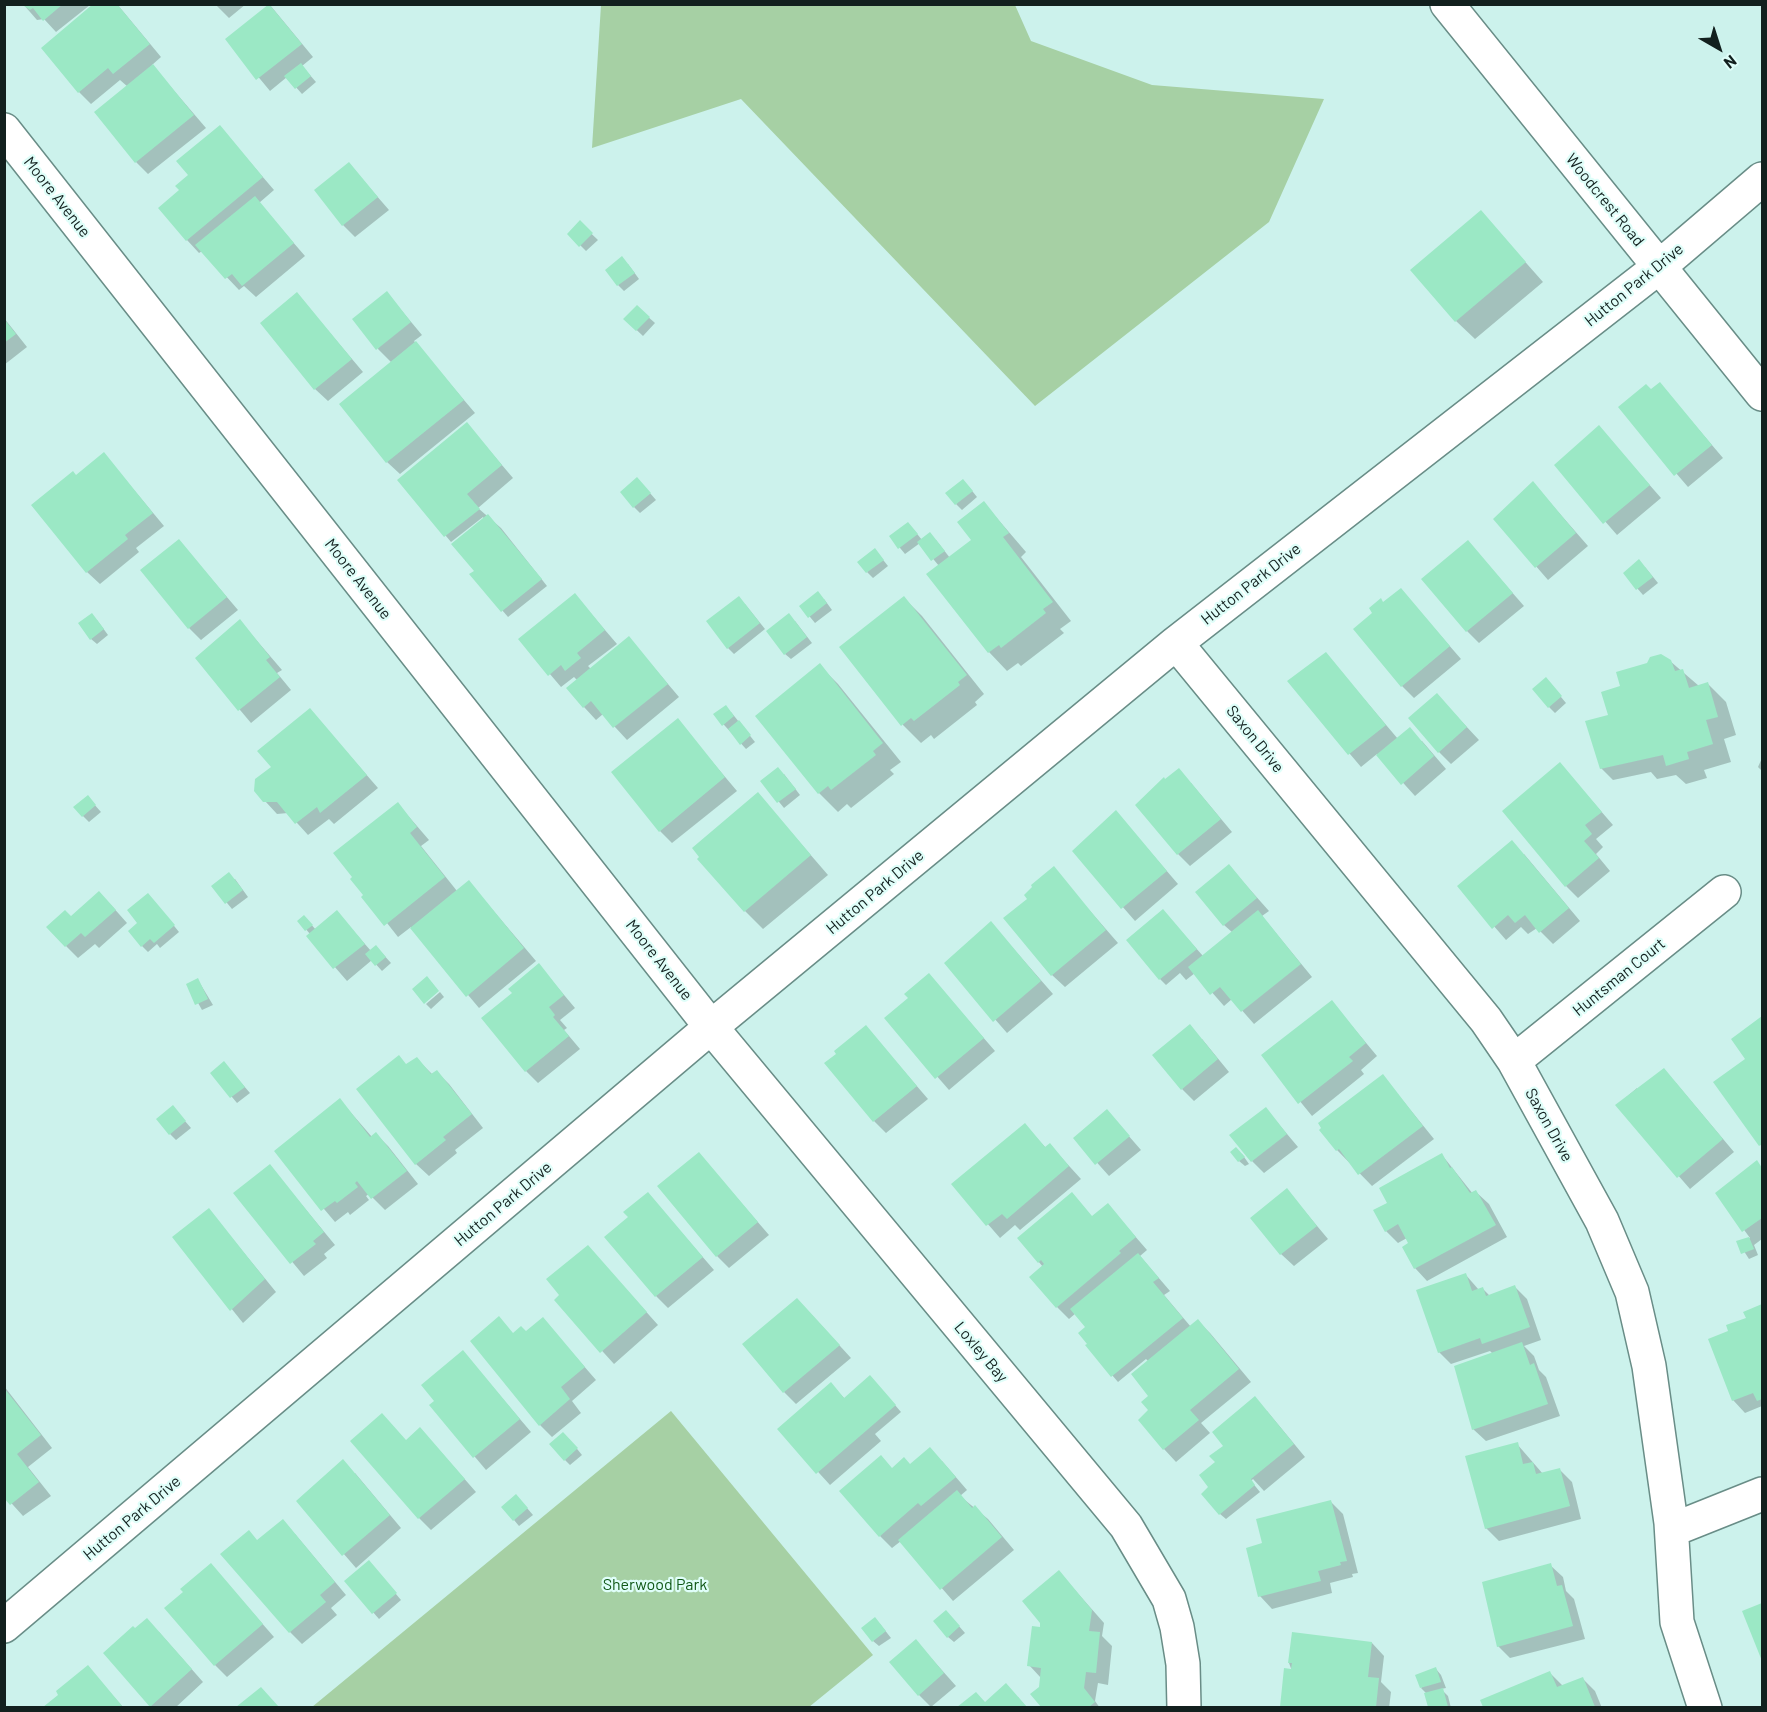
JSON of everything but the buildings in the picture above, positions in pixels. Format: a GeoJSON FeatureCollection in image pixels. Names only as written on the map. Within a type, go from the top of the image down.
{"type":"FeatureCollection","features":[{"type":"Feature","properties":{"kind":"street","name":"Woodcrest Road"},"geometry":{"type":"LineString","coordinates":[[1447,4],[1762,394]]}},
{"type":"Feature","properties":{"kind":"street","name":"Moore Avenue"},"geometry":{"type":"LineString","coordinates":[[4,130],[711,1028]]}},
{"type":"Feature","properties":{"kind":"street","name":"Hutton Park Drive"},"geometry":{"type":"LineString","coordinates":[[4,1626],[711,1028],[1176,643],[1659,267],[1762,178]]}},
{"type":"Feature","properties":{"kind":"street","name":"Saxon Drive"},"geometry":{"type":"LineString","coordinates":[[1176,643],[1486,1020],[1514,1061],[1602,1221],[1632,1292],[1649,1366],[1672,1530],[1677,1622],[1705,1707]]}},
{"type":"Feature","properties":{"kind":"street","name":"Huntsman Court"},"geometry":{"type":"LineString","coordinates":[[1514,1061],[1724,892]]}},
{"type":"Feature","properties":{"kind":"street","name":"Loxley Bay"},"geometry":{"type":"LineString","coordinates":[[711,1028],[1126,1526],[1157,1575],[1172,1608],[1183,1664],[1184,1707]]}},
{"type":"Feature","properties":{"kind":"street"},"geometry":{"type":"LineString","coordinates":[[1672,1530],[1762,1494]]}},
{"type":"Feature","properties":{"kind":"green space"},"geometry":{"type":"Polygon","coordinates":[[[601,5],[1015,5],[1031,41],[1152,85],[1324,99],[1269,222],[1035,406],[741,99],[592,148],[601,5]]]}},
{"type":"Feature","properties":{"kind":"green space","name":"Sherwood Park"},"geometry":{"type":"Polygon","coordinates":[[[671,1411],[873,1655],[809,1707],[312,1707],[671,1411]]]}}]}
